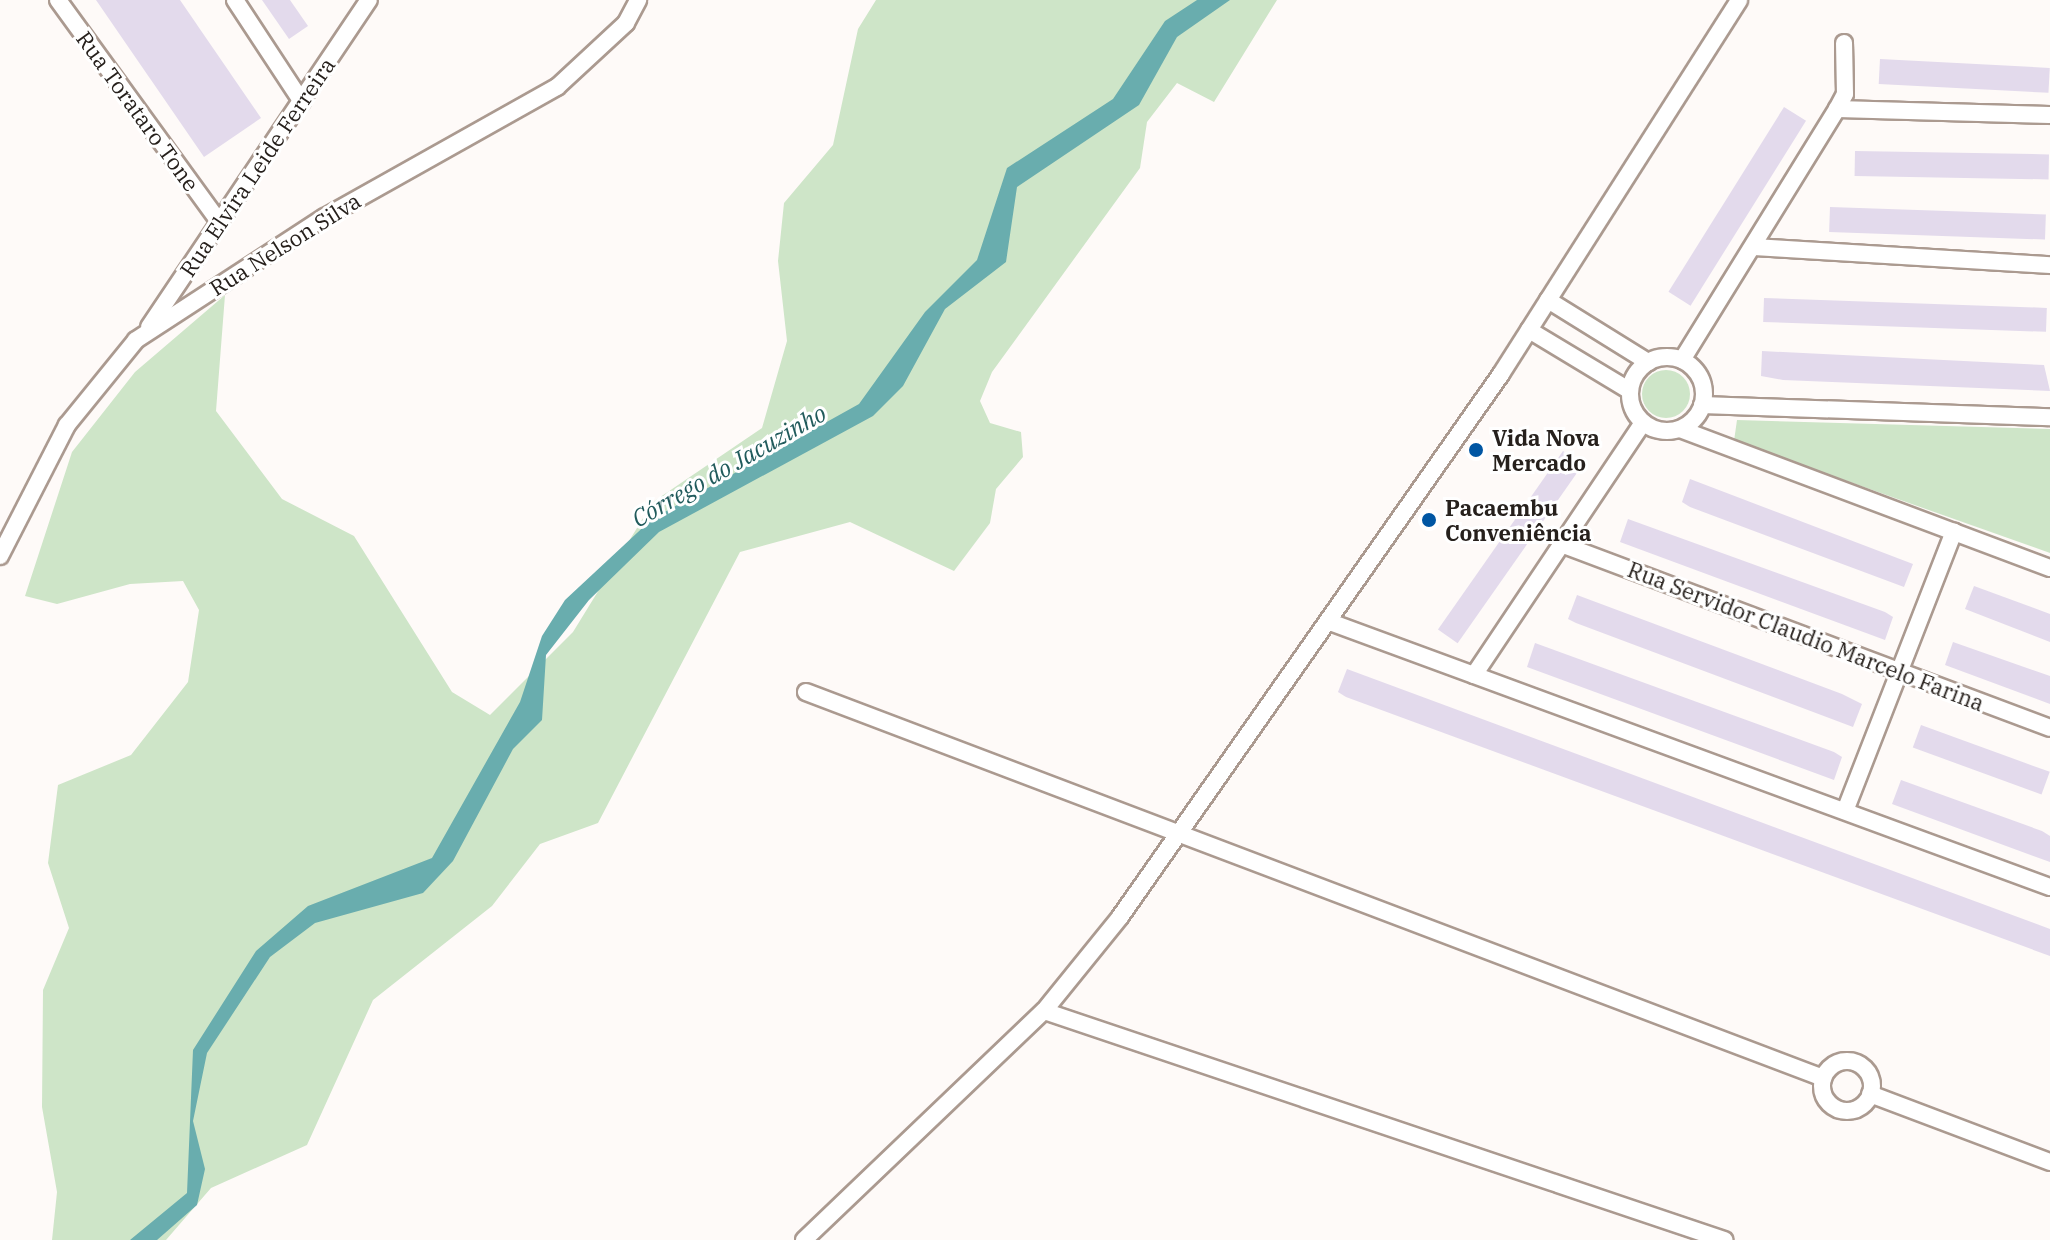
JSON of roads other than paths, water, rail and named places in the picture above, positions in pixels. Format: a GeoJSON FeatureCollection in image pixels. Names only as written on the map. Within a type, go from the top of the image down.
{"type":"FeatureCollection","features":[{"type":"Feature","properties":{"kind":"street","name":"Rua Torataro Tone"},"geometry":{"type":"LineString","coordinates":[[58,0],[219,222]]}},
{"type":"Feature","properties":{"kind":"street"},"geometry":{"type":"LineString","coordinates":[[235,0],[302,102]]}},
{"type":"Feature","properties":{"kind":"street","name":"Rua Elvira Leide Ferreira"},"geometry":{"type":"LineString","coordinates":[[145,334],[369,0]]}},
{"type":"Feature","properties":{"kind":"street","name":"Rua Nelson Silva"},"geometry":{"type":"LineString","coordinates":[[0,556],[67,425],[145,334],[325,217],[557,87],[626,23],[638,0]]}},
{"type":"Feature","properties":{"kind":"street"},"geometry":{"type":"LineString","coordinates":[[804,1240],[1044,1011],[1182,834],[1529,330],[1739,0]]}},
{"type":"Feature","properties":{"kind":"street"},"geometry":{"type":"LineString","coordinates":[[1682,360],[1845,94],[1844,43]]}},
{"type":"Feature","properties":{"kind":"street"},"geometry":{"type":"LineString","coordinates":[[1837,109],[2050,115]]}},
{"type":"Feature","properties":{"kind":"street"},"geometry":{"type":"LineString","coordinates":[[1754,247],[2050,265]]}},
{"type":"Feature","properties":{"kind":"street"},"geometry":{"type":"LineString","coordinates":[[1548,300],[1648,362],[1682,360],[1699,375],[1702,405],[1680,429]]}},
{"type":"Feature","properties":{"kind":"street"},"geometry":{"type":"LineString","coordinates":[[1529,330],[1630,391],[1643,423]]}},
{"type":"Feature","properties":{"kind":"street"},"geometry":{"type":"LineString","coordinates":[[1630,391],[1648,362]]}},
{"type":"Feature","properties":{"kind":"street"},"geometry":{"type":"LineString","coordinates":[[1702,405],[2050,417]]}},
{"type":"Feature","properties":{"kind":"street"},"geometry":{"type":"LineString","coordinates":[[1643,423],[1680,429],[2050,568]]}},
{"type":"Feature","properties":{"kind":"street"},"geometry":{"type":"LineString","coordinates":[[1474,675],[1643,423]]}},
{"type":"Feature","properties":{"kind":"street"},"geometry":{"type":"LineString","coordinates":[[1845,811],[1954,532]]}},
{"type":"Feature","properties":{"kind":"street","name":"Rua Servidor Claudio Marcelo Farina"},"geometry":{"type":"LineString","coordinates":[[1561,544],[2050,728]]}},
{"type":"Feature","properties":{"kind":"street"},"geometry":{"type":"LineString","coordinates":[[1330,622],[2050,887]]}},
{"type":"Feature","properties":{"kind":"street"},"geometry":{"type":"LineString","coordinates":[[806,692],[1823,1078]]}},
{"type":"Feature","properties":{"kind":"street"},"geometry":{"type":"LineString","coordinates":[[1044,1011],[1724,1240]]}},
{"type":"Feature","properties":{"kind":"street"},"geometry":{"type":"LineString","coordinates":[[1855,1062],[1867,1072],[1870,1094],[1861,1107],[1838,1110],[1826,1100],[1823,1078],[1832,1066],[1855,1062]]}},
{"type":"Feature","properties":{"kind":"street"},"geometry":{"type":"LineString","coordinates":[[1870,1094],[2050,1162]]}},
{"type":"Feature","properties":{"kind":"water"},"geometry":{"type":"Polygon","coordinates":[[[1197,0],[1230,0],[1177,37],[1139,105],[1017,187],[1006,262],[945,309],[903,386],[873,416],[659,532],[589,600],[546,655],[542,720],[513,749],[453,861],[423,893],[315,923],[270,957],[207,1053],[193,1121],[205,1169],[197,1205],[157,1240],[130,1240],[187,1193],[193,1050],[256,951],[308,906],[432,858],[520,702],[542,636],[565,600],[652,519],[859,404],[925,312],[977,260],[1007,168],[1113,99],[1165,21],[1197,0]]]}},
{"type":"Feature","properties":{"kind":"place","name":"Vida Nova Mercado"},"geometry":{"type":"Point","coordinates":[1476,450]}},
{"type":"Feature","properties":{"kind":"place","name":"Pacaembu Conveniência"},"geometry":{"type":"Point","coordinates":[1429,520]}},
{"type":"Feature","properties":{"kind":"water label","name":"Córrego do Jacuzinho"},"geometry":{"type":"Point","coordinates":[729,466]}}]}
